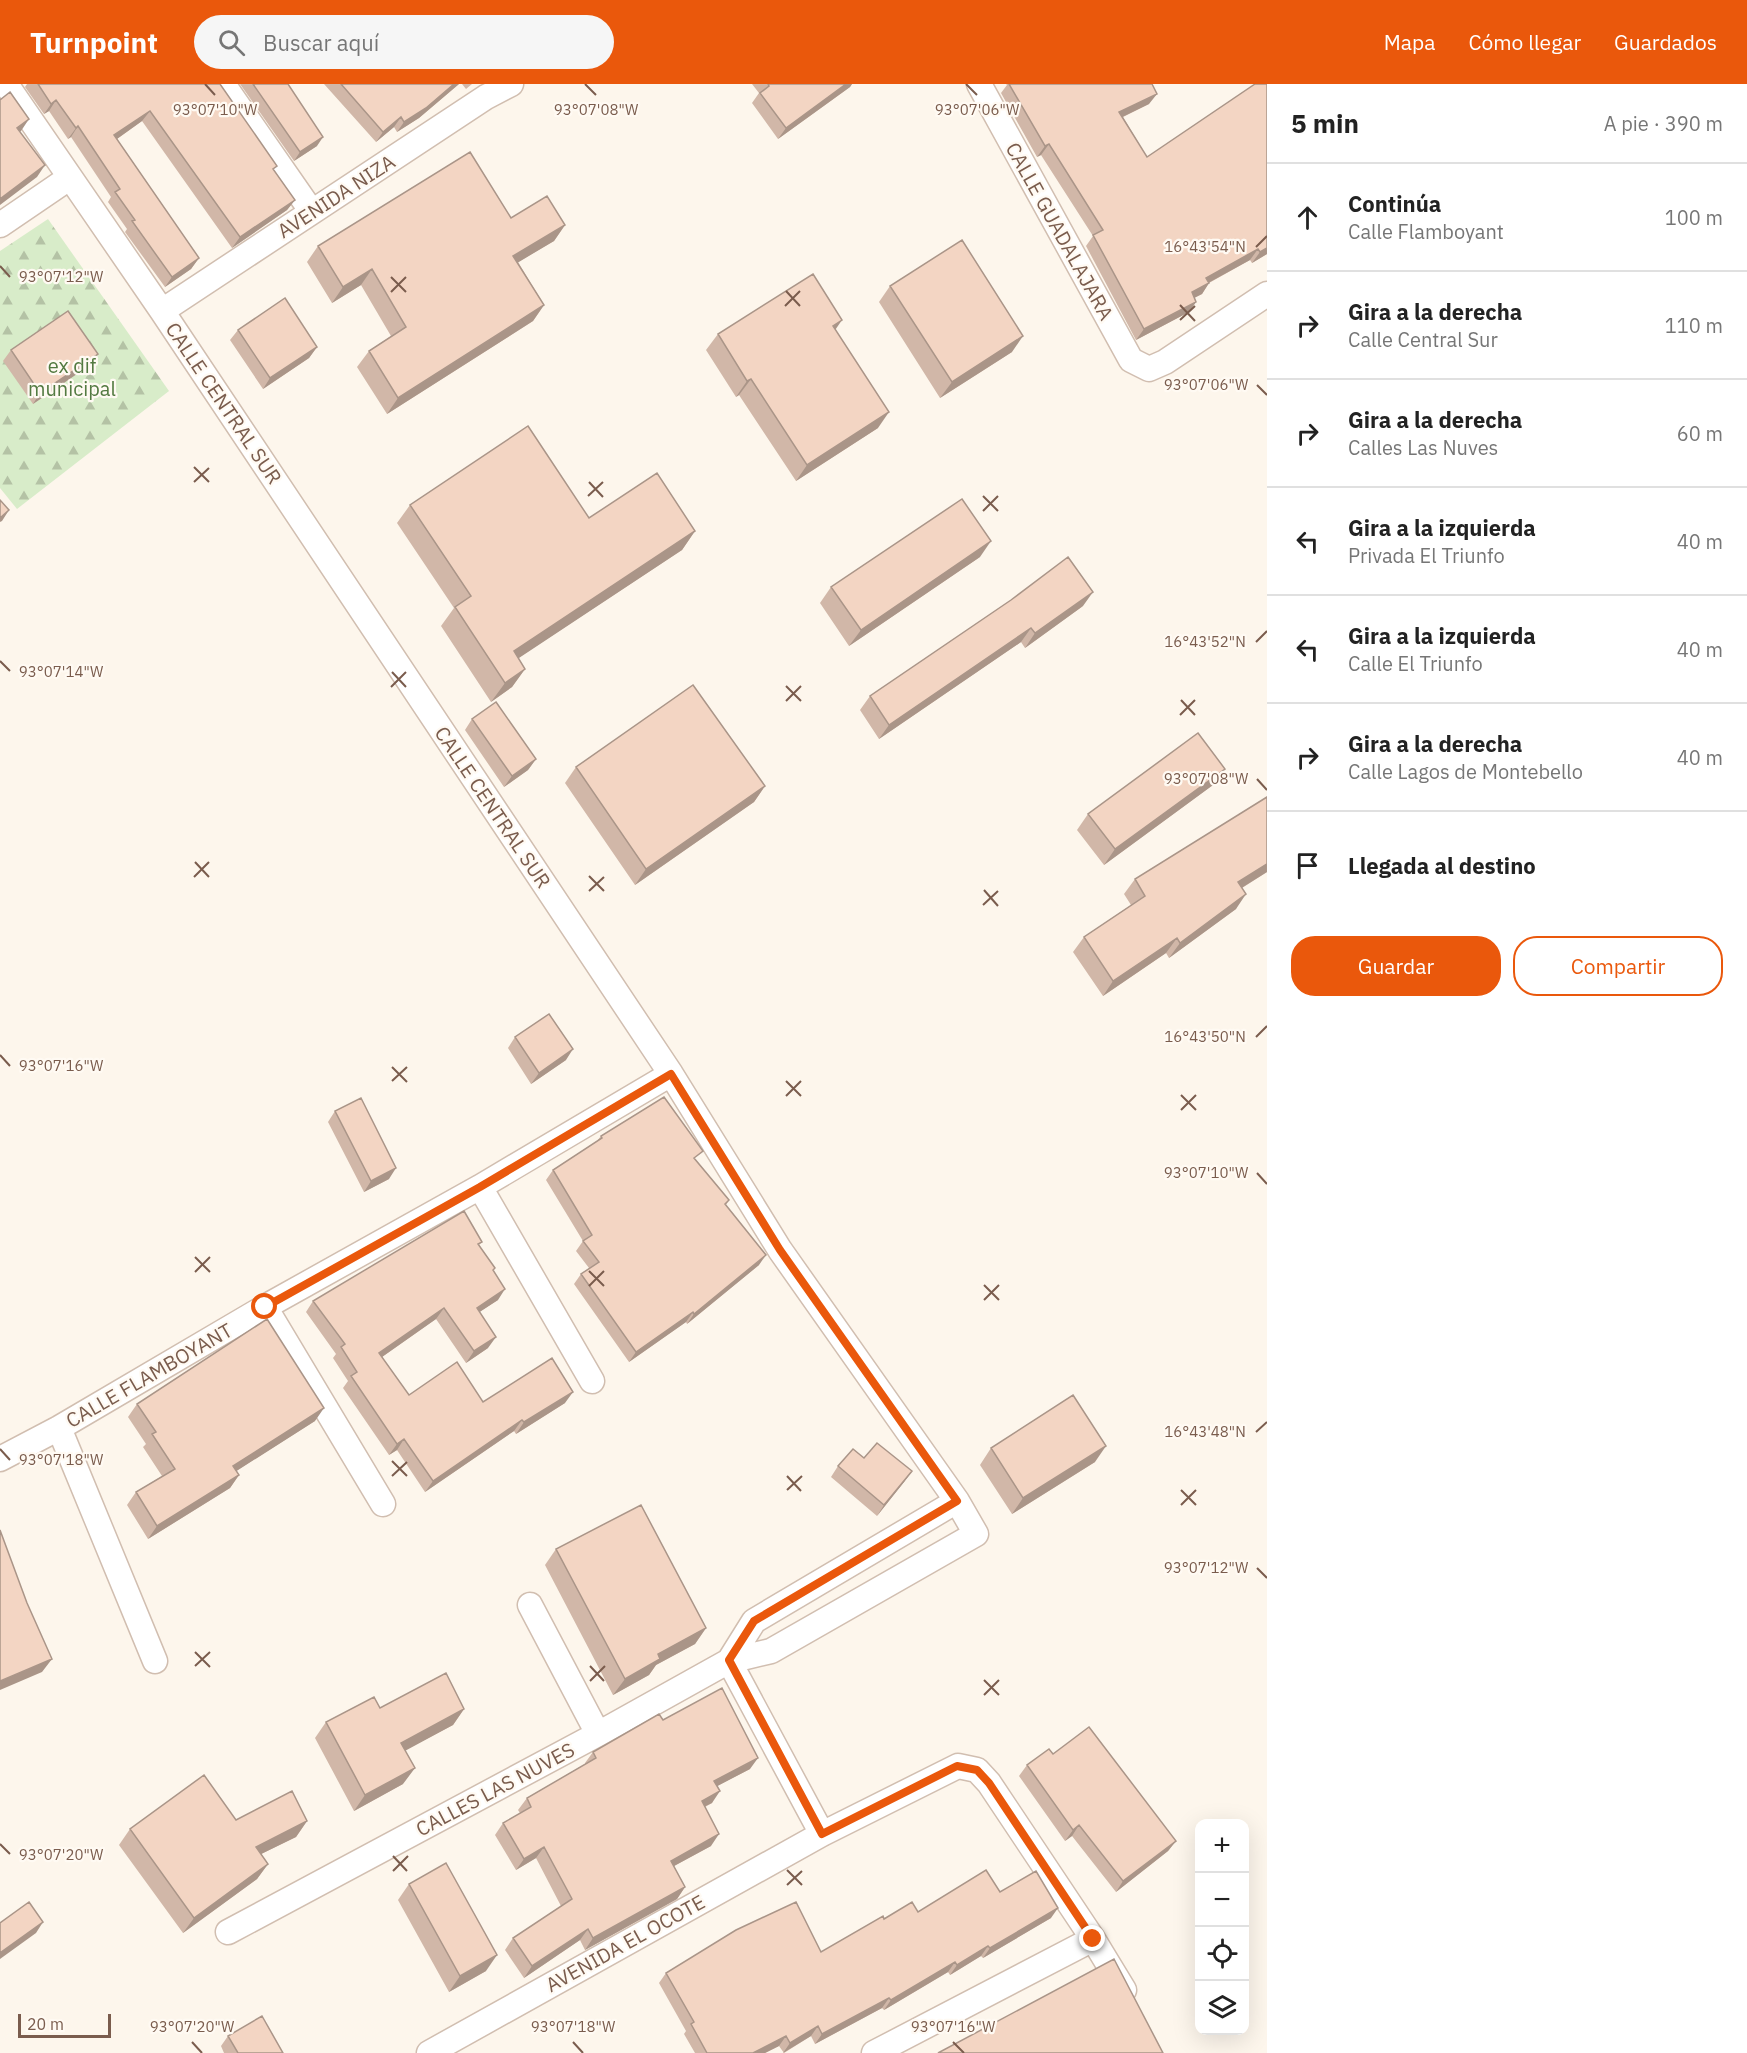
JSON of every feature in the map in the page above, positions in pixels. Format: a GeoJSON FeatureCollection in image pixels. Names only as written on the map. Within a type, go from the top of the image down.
{"type":"FeatureCollection","features":[{"type":"Feature","properties":{"kind":"street","name":"CALLE CENTRAL SUR"},"geometry":{"type":"LineString","coordinates":[[6,84],[162,311],[671,1074],[780,1250],[957,1501],[976,1534]]}},
{"type":"Feature","properties":{"kind":"street"},"geometry":{"type":"LineString","coordinates":[[223,84],[312,212]]}},
{"type":"Feature","properties":{"kind":"street","name":"AVENIDA NIZA"},"geometry":{"type":"LineString","coordinates":[[162,311],[486,97],[511,84]]}},
{"type":"Feature","properties":{"kind":"street","name":"CALLE GUADALAJARA"},"geometry":{"type":"LineString","coordinates":[[987,87],[1131,360],[1149,369],[1166,362],[1267,294]]}},
{"type":"Feature","properties":{"kind":"street"},"geometry":{"type":"LineString","coordinates":[[0,225],[69,178]]}},
{"type":"Feature","properties":{"kind":"street","name":"CALLE FLAMBOYANT"},"geometry":{"type":"LineString","coordinates":[[0,1459],[59,1428],[265,1307],[480,1187],[671,1074]]}},
{"type":"Feature","properties":{"kind":"street"},"geometry":{"type":"LineString","coordinates":[[480,1187],[592,1381]]}},
{"type":"Feature","properties":{"kind":"street"},"geometry":{"type":"LineString","coordinates":[[265,1307],[384,1504]]}},
{"type":"Feature","properties":{"kind":"street"},"geometry":{"type":"LineString","coordinates":[[59,1428],[155,1661]]}},
{"type":"Feature","properties":{"kind":"street","name":"CALLES LAS NUVES"},"geometry":{"type":"LineString","coordinates":[[729,1660],[754,1621],[957,1501]]}},
{"type":"Feature","properties":{"kind":"street","name":"CALLES LAS NUVES"},"geometry":{"type":"LineString","coordinates":[[228,1932],[598,1734],[729,1660],[771,1651],[976,1534]]}},
{"type":"Feature","properties":{"kind":"street"},"geometry":{"type":"LineString","coordinates":[[530,1605],[598,1734]]}},
{"type":"Feature","properties":{"kind":"street"},"geometry":{"type":"LineString","coordinates":[[729,1660],[822,1834]]}},
{"type":"Feature","properties":{"kind":"street","name":"AVENIDA EL OCOTE"},"geometry":{"type":"LineString","coordinates":[[429,2053],[822,1834],[957,1766],[977,1770],[989,1783],[1093,1939]]}},
{"type":"Feature","properties":{"kind":"street"},"geometry":{"type":"LineString","coordinates":[[874,2053],[1093,1939],[1134,2005]]}},
{"type":"Feature","properties":{"kind":"green space","name":"ex dif municipal"},"geometry":{"type":"Polygon","coordinates":[[[48,219],[169,391],[17,509],[0,488],[0,251],[48,219]]]}},
{"type":"Feature","properties":{"kind":"building"},"geometry":{"type":"Polygon","coordinates":[[[38,84],[220,84],[277,166],[273,169],[295,200],[240,237],[150,111],[114,135],[199,258],[172,277],[132,221],[135,220],[115,192],[120,189],[78,126],[76,128],[56,100],[51,104],[38,84]]]}},
{"type":"Feature","properties":{"kind":"building"},"geometry":{"type":"Polygon","coordinates":[[[253,84],[288,84],[323,137],[300,152],[253,84]]]}},
{"type":"Feature","properties":{"kind":"building"},"geometry":{"type":"Polygon","coordinates":[[[341,84],[454,84],[426,108],[404,122],[401,117],[383,132],[341,84]]]}},
{"type":"Feature","properties":{"kind":"building"},"geometry":{"type":"Polygon","coordinates":[[[768,84],[846,84],[786,128],[760,93],[769,86],[768,84]]]}},
{"type":"Feature","properties":{"kind":"building"},"geometry":{"type":"Polygon","coordinates":[[[1009,84],[1152,84],[1157,94],[1119,112],[1147,157],[1255,84],[1267,84],[1267,248],[1260,252],[1258,249],[1206,278],[1209,283],[1192,292],[1196,302],[1144,329],[1093,235],[1103,230],[1049,144],[1045,146],[1009,84]]]}},
{"type":"Feature","properties":{"kind":"building"},"geometry":{"type":"Polygon","coordinates":[[[10,92],[29,119],[17,128],[45,165],[0,199],[0,100],[10,92]]]}},
{"type":"Feature","properties":{"kind":"building"},"geometry":{"type":"Polygon","coordinates":[[[470,152],[511,218],[547,196],[565,225],[513,256],[544,305],[398,398],[369,351],[406,327],[372,269],[343,287],[318,246],[470,152]]]}},
{"type":"Feature","properties":{"kind":"building"},"geometry":{"type":"Polygon","coordinates":[[[962,240],[1023,336],[952,382],[890,286],[962,240]]]}},
{"type":"Feature","properties":{"kind":"building"},"geometry":{"type":"Polygon","coordinates":[[[813,274],[842,320],[833,326],[889,412],[807,465],[751,379],[747,381],[718,334],[813,274]]]}},
{"type":"Feature","properties":{"kind":"building"},"geometry":{"type":"Polygon","coordinates":[[[285,298],[317,347],[270,378],[238,330],[285,298]]]}},
{"type":"Feature","properties":{"kind":"building"},"geometry":{"type":"Polygon","coordinates":[[[68,311],[98,354],[40,393],[11,350],[68,311]]]}},
{"type":"Feature","properties":{"kind":"building"},"geometry":{"type":"Polygon","coordinates":[[[528,426],[589,518],[657,473],[695,531],[514,651],[525,669],[505,683],[455,607],[471,596],[410,505],[528,426]]]}},
{"type":"Feature","properties":{"kind":"building"},"geometry":{"type":"Polygon","coordinates":[[[962,499],[991,541],[861,630],[831,587],[962,499]]]}},
{"type":"Feature","properties":{"kind":"building"},"geometry":{"type":"Polygon","coordinates":[[[0,500],[9,510],[0,518],[0,500]]]}},
{"type":"Feature","properties":{"kind":"building"},"geometry":{"type":"Polygon","coordinates":[[[1068,557],[1093,592],[1035,633],[1031,628],[889,725],[870,696],[1011,600],[1068,557]]]}},
{"type":"Feature","properties":{"kind":"building"},"geometry":{"type":"Polygon","coordinates":[[[693,685],[765,786],[646,869],[576,767],[693,685]]]}},
{"type":"Feature","properties":{"kind":"building"},"geometry":{"type":"Polygon","coordinates":[[[496,702],[536,759],[512,776],[472,719],[496,702]]]}},
{"type":"Feature","properties":{"kind":"building"},"geometry":{"type":"Polygon","coordinates":[[[1198,733],[1225,769],[1115,849],[1088,814],[1198,733]]]}},
{"type":"Feature","properties":{"kind":"building"},"geometry":{"type":"Polygon","coordinates":[[[1267,797],[1267,864],[1238,882],[1246,894],[1180,943],[1177,938],[1113,981],[1084,937],[1145,896],[1135,879],[1267,797]]]}},
{"type":"Feature","properties":{"kind":"building"},"geometry":{"type":"Polygon","coordinates":[[[549,1014],[573,1049],[539,1073],[515,1037],[549,1014]]]}},
{"type":"Feature","properties":{"kind":"building"},"geometry":{"type":"Polygon","coordinates":[[[664,1097],[703,1151],[694,1158],[729,1200],[725,1204],[766,1255],[694,1314],[693,1312],[636,1352],[581,1274],[599,1262],[583,1241],[592,1235],[553,1170],[602,1138],[601,1136],[664,1097]]]}},
{"type":"Feature","properties":{"kind":"building"},"geometry":{"type":"Polygon","coordinates":[[[361,1098],[396,1168],[371,1181],[335,1111],[361,1098]]]}},
{"type":"Feature","properties":{"kind":"building"},"geometry":{"type":"Polygon","coordinates":[[[464,1211],[482,1242],[478,1244],[495,1268],[493,1270],[505,1289],[477,1308],[496,1337],[474,1351],[444,1308],[379,1353],[409,1395],[457,1362],[483,1402],[552,1358],[573,1392],[524,1422],[522,1420],[433,1481],[404,1439],[397,1444],[351,1376],[357,1372],[341,1347],[345,1344],[313,1301],[464,1211]]]}},
{"type":"Feature","properties":{"kind":"building"},"geometry":{"type":"Polygon","coordinates":[[[267,1319],[324,1408],[233,1466],[239,1475],[157,1526],[136,1492],[175,1469],[152,1434],[156,1432],[137,1404],[267,1319]]]}},
{"type":"Feature","properties":{"kind":"building"},"geometry":{"type":"Polygon","coordinates":[[[1073,1395],[1106,1446],[1023,1498],[991,1448],[1073,1395]]]}},
{"type":"Feature","properties":{"kind":"building"},"geometry":{"type":"Polygon","coordinates":[[[877,1443],[912,1471],[884,1505],[838,1466],[853,1449],[864,1458],[877,1443]]]}},
{"type":"Feature","properties":{"kind":"building"},"geometry":{"type":"Polygon","coordinates":[[[641,1505],[706,1628],[658,1654],[660,1659],[625,1679],[556,1549],[641,1505]]]}},
{"type":"Feature","properties":{"kind":"building"},"geometry":{"type":"Polygon","coordinates":[[[0,1530],[27,1603],[52,1659],[0,1681],[0,1530]]]}},
{"type":"Feature","properties":{"kind":"building"},"geometry":{"type":"Polygon","coordinates":[[[446,1673],[464,1709],[401,1743],[415,1768],[365,1795],[326,1722],[374,1697],[380,1708],[446,1673]]]}},
{"type":"Feature","properties":{"kind":"building"},"geometry":{"type":"Polygon","coordinates":[[[722,1688],[758,1758],[714,1781],[720,1791],[702,1801],[719,1834],[671,1861],[685,1887],[593,1938],[588,1929],[532,1966],[513,1938],[572,1899],[544,1847],[524,1859],[503,1823],[531,1807],[527,1798],[596,1758],[593,1752],[659,1714],[663,1720],[722,1688]]]}},
{"type":"Feature","properties":{"kind":"building"},"geometry":{"type":"Polygon","coordinates":[[[1089,1727],[1176,1841],[1123,1881],[1079,1825],[1073,1830],[1027,1765],[1049,1749],[1053,1754],[1089,1727]]]}},
{"type":"Feature","properties":{"kind":"building"},"geometry":{"type":"Polygon","coordinates":[[[204,1775],[236,1820],[292,1791],[307,1821],[256,1847],[268,1864],[194,1918],[130,1829],[204,1775]]]}},
{"type":"Feature","properties":{"kind":"building"},"geometry":{"type":"Polygon","coordinates":[[[446,1863],[497,1955],[460,1976],[409,1884],[446,1863]]]}},
{"type":"Feature","properties":{"kind":"building"},"geometry":{"type":"Polygon","coordinates":[[[986,1870],[1000,1892],[1036,1871],[1058,1908],[990,1948],[988,1946],[957,1965],[955,1962],[891,2000],[889,1998],[822,2034],[818,2026],[790,2043],[786,2036],[753,2053],[707,2053],[691,2024],[694,2022],[666,1973],[736,1930],[796,1902],[821,1952],[912,1902],[918,1912],[986,1870]]]}},
{"type":"Feature","properties":{"kind":"building"},"geometry":{"type":"Polygon","coordinates":[[[29,1902],[43,1922],[0,1953],[0,1923],[29,1902]]]}},
{"type":"Feature","properties":{"kind":"building"},"geometry":{"type":"Polygon","coordinates":[[[1114,1959],[1163,2053],[938,2053],[1114,1959]]]}},
{"type":"Feature","properties":{"kind":"building"},"geometry":{"type":"Polygon","coordinates":[[[262,2016],[283,2053],[238,2053],[228,2036],[262,2016]]]}},
{"type":"Feature","properties":{"kind":"route"},"geometry":{"type":"LineString","coordinates":[[265,1307],[480,1187],[671,1074],[780,1250],[957,1501],[754,1621],[729,1660],[822,1834],[957,1766],[977,1770],[989,1783],[1093,1939]]}}]}
